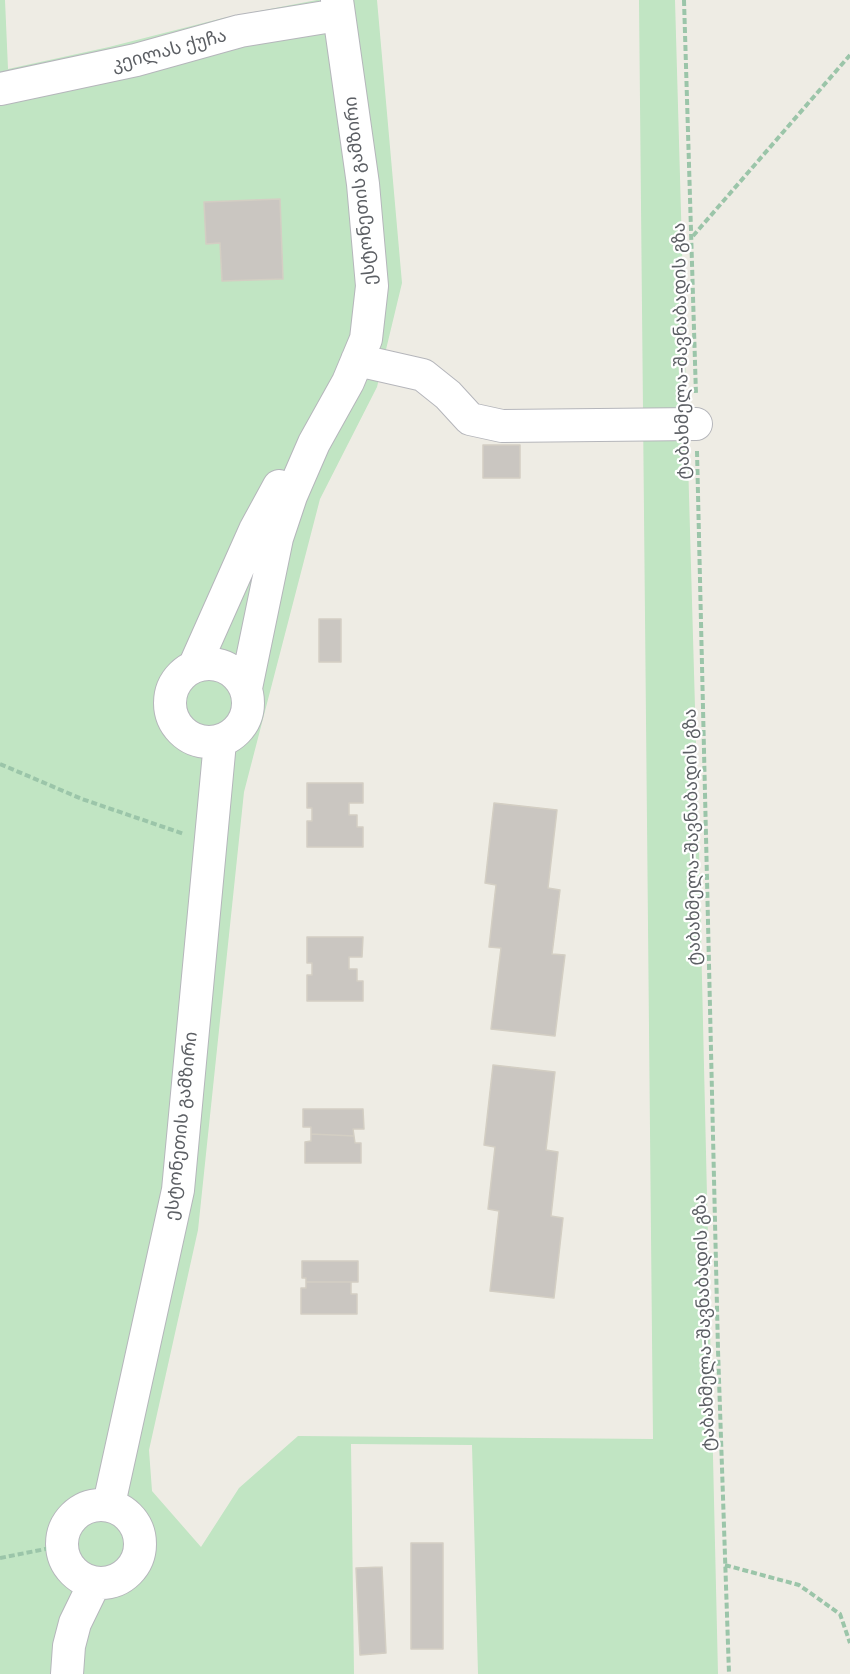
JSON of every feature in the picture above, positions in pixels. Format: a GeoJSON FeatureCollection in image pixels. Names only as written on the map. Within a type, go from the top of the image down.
{"type":"FeatureCollection","features":[{"type":"Feature","properties":{"kind":"street","name":"კეილას ქუჩა"},"geometry":{"type":"LineString","coordinates":[[0,89],[136,60],[240,30],[337,8]]}},
{"type":"Feature","properties":{"kind":"street","name":"ესტონეთის გამზირი"},"geometry":{"type":"LineString","coordinates":[[314,443],[366,339],[372,286],[363,184],[337,8]]}},
{"type":"Feature","properties":{"kind":"street"},"geometry":{"type":"LineString","coordinates":[[357,360],[423,375],[448,394],[470,419],[502,426],[696,424]]}},
{"type":"Feature","properties":{"kind":"street"},"geometry":{"type":"LineString","coordinates":[[194,667],[255,530],[280,484],[314,443]]}},
{"type":"Feature","properties":{"kind":"street"},"geometry":{"type":"LineString","coordinates":[[246,688],[234,672],[214,664],[194,667],[180,676],[172,691],[170,708],[176,724],[187,736],[203,742],[220,742],[234,734],[245,721],[249,704],[246,688],[277,538],[291,495],[314,443]]}},
{"type":"Feature","properties":{"kind":"street","name":"ესტონეთის გამზირი"},"geometry":{"type":"LineString","coordinates":[[109,1504],[178,1190],[220,742]]}},
{"type":"Feature","properties":{"kind":"street"},"geometry":{"type":"LineString","coordinates":[[109,1504],[125,1511],[137,1525],[141,1542],[138,1560],[128,1574],[112,1583],[94,1584],[78,1577],[66,1563],[62,1546],[65,1528],[75,1514],[91,1505],[109,1504]]}},
{"type":"Feature","properties":{"kind":"street"},"geometry":{"type":"LineString","coordinates":[[67,1674],[69,1646],[75,1623],[94,1584]]}},
{"type":"Feature","properties":{"kind":"path","name":"ტაბახმელა-შავნაბადის გზა"},"geometry":{"type":"LineString","coordinates":[[684,0],[729,1674]]}},
{"type":"Feature","properties":{"kind":"path"},"geometry":{"type":"LineString","coordinates":[[692,236],[850,55]]}},
{"type":"Feature","properties":{"kind":"path"},"geometry":{"type":"LineString","coordinates":[[0,764],[82,799],[212,843]]}},
{"type":"Feature","properties":{"kind":"path"},"geometry":{"type":"LineString","coordinates":[[0,1558],[62,1546]]}},
{"type":"Feature","properties":{"kind":"path"},"geometry":{"type":"LineString","coordinates":[[725,1565],[799,1585],[840,1614],[850,1643]]}},
{"type":"Feature","properties":{"kind":"green space"},"geometry":{"type":"Polygon","coordinates":[[[0,0],[5,0],[8,69],[109,47],[223,18],[317,0],[377,0],[402,283],[377,387],[320,499],[244,792],[198,1230],[149,1450],[152,1491],[201,1547],[239,1488],[298,1436],[653,1439],[639,0],[675,0],[699,849],[718,1674],[478,1674],[472,1445],[351,1444],[354,1674],[0,1674],[0,0]]]}},
{"type":"Feature","properties":{"kind":"building"},"geometry":{"type":"Polygon","coordinates":[[[280,199],[283,279],[222,281],[220,243],[206,244],[204,202],[280,199]]]}},
{"type":"Feature","properties":{"kind":"building"},"geometry":{"type":"Polygon","coordinates":[[[483,445],[520,445],[520,478],[483,478],[483,445]]]}},
{"type":"Feature","properties":{"kind":"building"},"geometry":{"type":"Polygon","coordinates":[[[319,619],[341,619],[341,662],[319,662],[319,619]]]}},
{"type":"Feature","properties":{"kind":"building"},"geometry":{"type":"Polygon","coordinates":[[[307,783],[363,783],[363,803],[349,803],[349,815],[357,815],[357,827],[363,827],[363,847],[307,847],[307,821],[312,821],[312,808],[307,808],[307,783]]]}},
{"type":"Feature","properties":{"kind":"building"},"geometry":{"type":"Polygon","coordinates":[[[494,803],[557,810],[548,888],[560,890],[552,954],[565,955],[555,1036],[491,1029],[501,948],[489,947],[496,885],[485,883],[494,803]]]}},
{"type":"Feature","properties":{"kind":"building"},"geometry":{"type":"Polygon","coordinates":[[[307,937],[363,937],[362,957],[349,957],[349,969],[357,969],[357,981],[363,981],[363,1001],[307,1001],[307,975],[312,975],[312,963],[307,963],[307,937]]]}},
{"type":"Feature","properties":{"kind":"building"},"geometry":{"type":"Polygon","coordinates":[[[493,1065],[555,1072],[546,1150],[558,1152],[551,1216],[563,1218],[554,1298],[490,1291],[499,1211],[488,1209],[495,1147],[484,1145],[493,1065]]]}},
{"type":"Feature","properties":{"kind":"building"},"geometry":{"type":"Polygon","coordinates":[[[303,1109],[363,1109],[364,1129],[353,1129],[354,1136],[311,1134],[311,1127],[303,1127],[303,1109]]]}},
{"type":"Feature","properties":{"kind":"building"},"geometry":{"type":"Polygon","coordinates":[[[311,1134],[354,1136],[355,1143],[361,1143],[361,1163],[305,1163],[305,1142],[311,1141],[311,1134]]]}},
{"type":"Feature","properties":{"kind":"building"},"geometry":{"type":"Polygon","coordinates":[[[302,1261],[358,1261],[358,1282],[306,1282],[306,1278],[302,1278],[302,1261]]]}},
{"type":"Feature","properties":{"kind":"building"},"geometry":{"type":"Polygon","coordinates":[[[306,1282],[351,1282],[351,1294],[357,1294],[357,1314],[301,1314],[301,1288],[306,1288],[306,1282]]]}},
{"type":"Feature","properties":{"kind":"building"},"geometry":{"type":"Polygon","coordinates":[[[411,1543],[443,1543],[443,1649],[411,1649],[411,1543]]]}},
{"type":"Feature","properties":{"kind":"building"},"geometry":{"type":"Polygon","coordinates":[[[382,1567],[386,1653],[360,1655],[356,1568],[382,1567]]]}}]}
